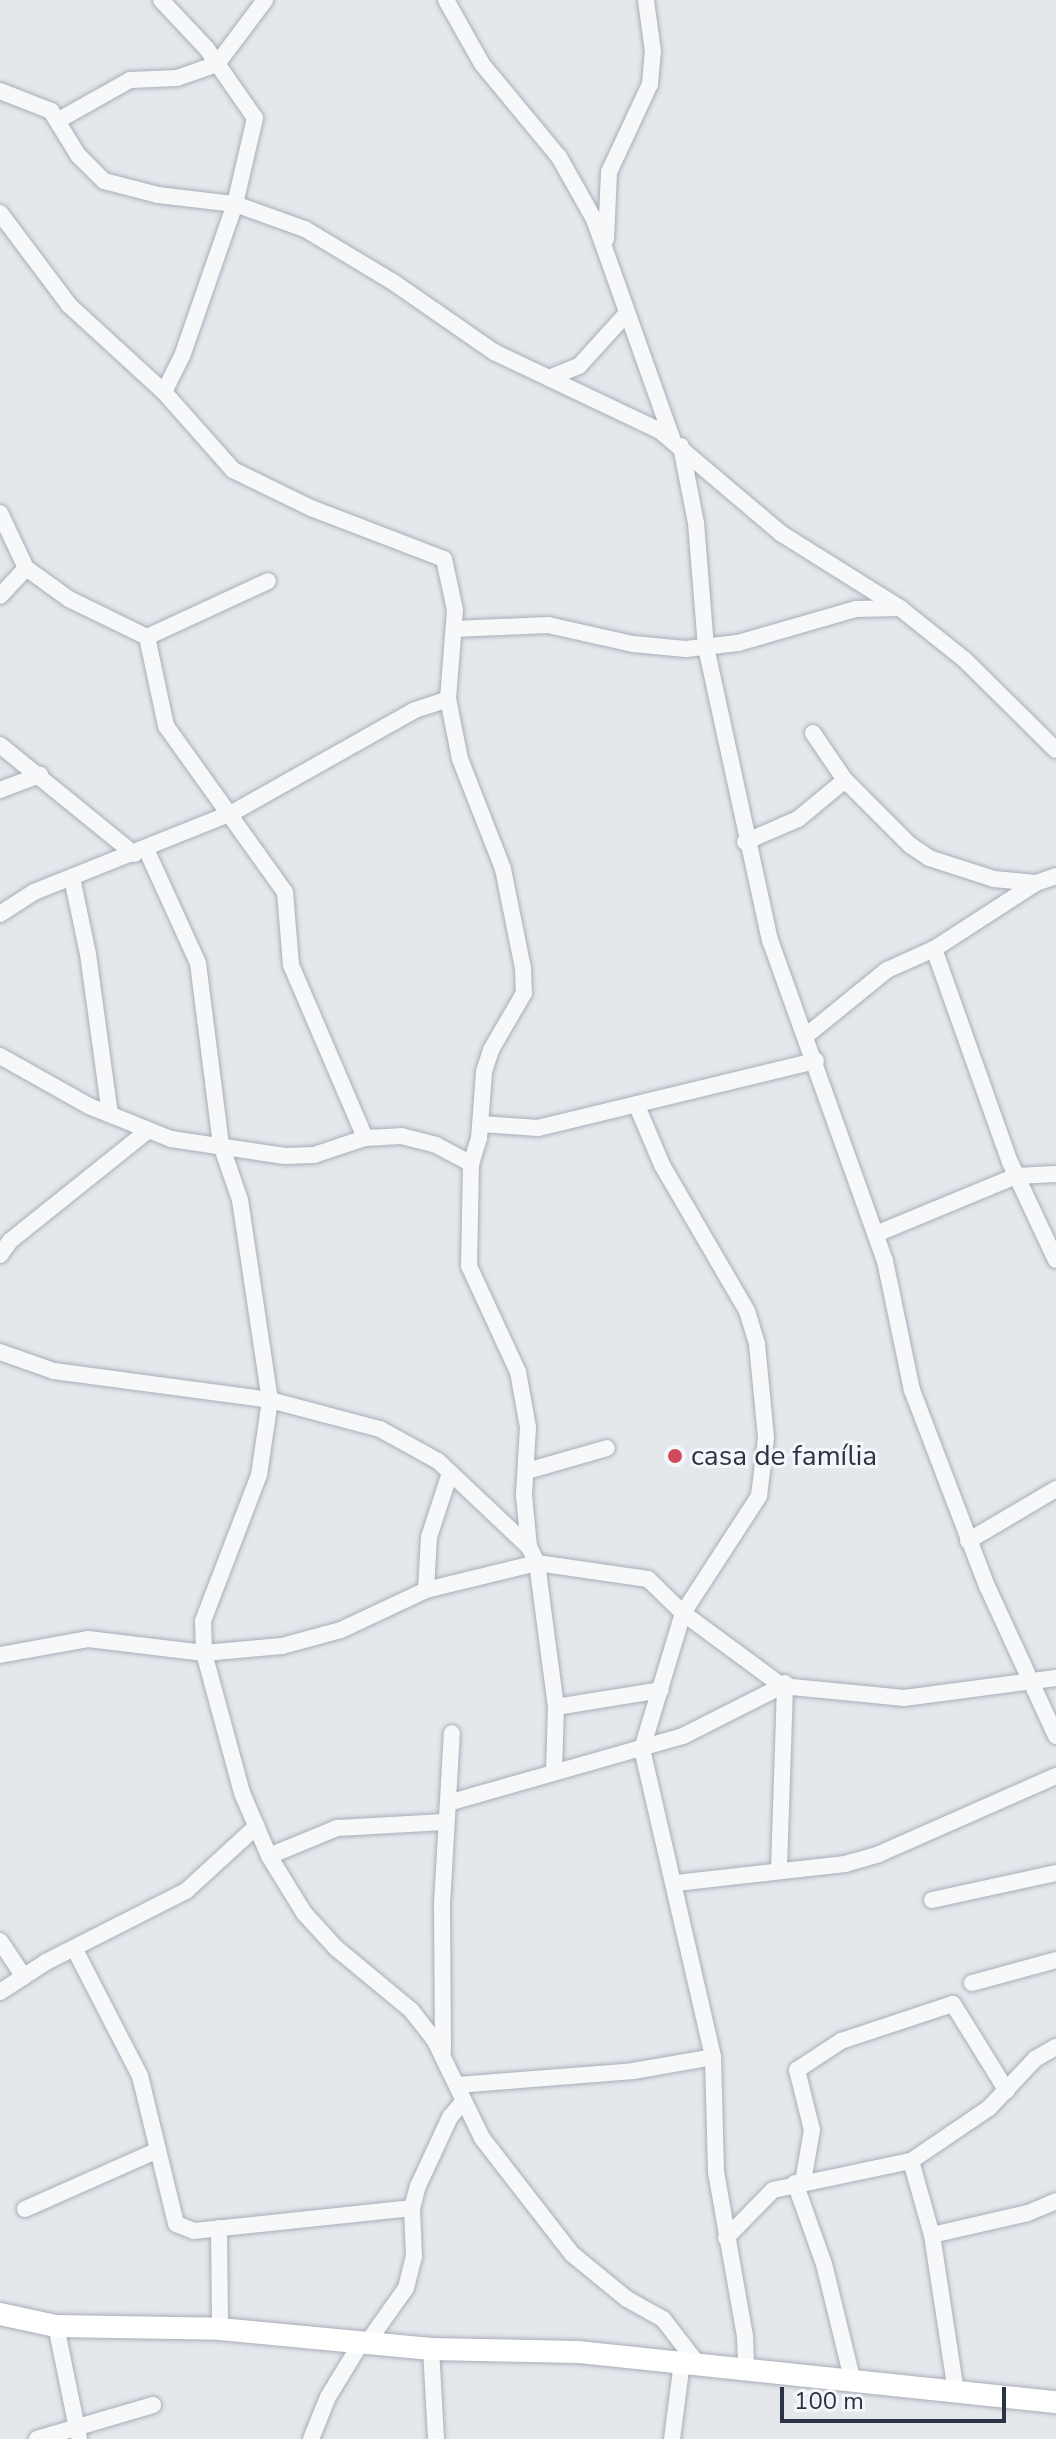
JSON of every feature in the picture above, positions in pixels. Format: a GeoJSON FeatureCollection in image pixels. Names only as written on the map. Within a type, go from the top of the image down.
{"type":"FeatureCollection","features":[{"type":"Feature","properties":{"kind":"street"},"geometry":{"type":"LineString","coordinates":[[161,0],[217,64],[255,118],[235,204],[182,356],[164,392]]}},
{"type":"Feature","properties":{"kind":"street"},"geometry":{"type":"LineString","coordinates":[[57,121],[130,80],[177,78],[217,64],[265,0]]}},
{"type":"Feature","properties":{"kind":"street"},"geometry":{"type":"LineString","coordinates":[[446,0],[482,64],[559,157],[606,248],[677,444],[696,523],[706,647],[731,744],[745,842],[770,940],[807,1035],[876,1234],[912,1390],[968,1541],[1056,1736]]}},
{"type":"Feature","properties":{"kind":"street"},"geometry":{"type":"LineString","coordinates":[[606,248],[609,172],[650,84],[653,52],[646,0]]}},
{"type":"Feature","properties":{"kind":"street"},"geometry":{"type":"LineString","coordinates":[[0,91],[38,103],[57,121],[78,155],[104,181],[235,204],[305,229],[393,282],[494,352],[677,444],[782,534],[900,608],[964,659],[1056,750]]}},
{"type":"Feature","properties":{"kind":"street"},"geometry":{"type":"LineString","coordinates":[[0,213],[69,305],[164,392],[233,470],[249,480],[444,559],[454,629],[448,699],[463,770],[503,869],[523,968],[524,993],[491,1050],[484,1072],[481,1124],[471,1164],[469,1266],[518,1372],[528,1427],[529,1547]]}},
{"type":"Feature","properties":{"kind":"street"},"geometry":{"type":"LineString","coordinates":[[549,378],[579,366],[627,313]]}},
{"type":"Feature","properties":{"kind":"street"},"geometry":{"type":"LineString","coordinates":[[0,513],[26,568],[69,599],[147,637]]}},
{"type":"Feature","properties":{"kind":"street"},"geometry":{"type":"LineString","coordinates":[[0,596],[26,568]]}},
{"type":"Feature","properties":{"kind":"street"},"geometry":{"type":"LineString","coordinates":[[147,637],[268,581]]}},
{"type":"Feature","properties":{"kind":"street"},"geometry":{"type":"LineString","coordinates":[[454,629],[548,625],[655,648],[706,647],[856,609],[900,608]]}},
{"type":"Feature","properties":{"kind":"street"},"geometry":{"type":"LineString","coordinates":[[147,637],[166,726],[232,813],[285,892],[291,965],[365,1138]]}},
{"type":"Feature","properties":{"kind":"street"},"geometry":{"type":"LineString","coordinates":[[0,914],[34,892],[232,813],[415,710],[448,699]]}},
{"type":"Feature","properties":{"kind":"street"},"geometry":{"type":"LineString","coordinates":[[813,733],[845,780],[910,845],[929,858],[994,879],[1036,883]]}},
{"type":"Feature","properties":{"kind":"street"},"geometry":{"type":"LineString","coordinates":[[0,745],[140,851],[198,963],[221,1145],[240,1200],[270,1400],[259,1475],[208,1596],[204,1653],[242,1793],[269,1856],[304,1913],[336,1948],[411,2010],[443,2052],[463,2102],[482,2138],[572,2254],[627,2299],[663,2319],[690,2362],[672,2439]]}},
{"type":"Feature","properties":{"kind":"street"},"geometry":{"type":"LineString","coordinates":[[0,790],[40,775]]}},
{"type":"Feature","properties":{"kind":"street"},"geometry":{"type":"LineString","coordinates":[[745,842],[798,819],[845,780]]}},
{"type":"Feature","properties":{"kind":"street"},"geometry":{"type":"LineString","coordinates":[[807,1035],[856,991],[998,911],[1036,883],[1056,876]]}},
{"type":"Feature","properties":{"kind":"street"},"geometry":{"type":"LineString","coordinates":[[72,878],[88,954],[110,1115]]}},
{"type":"Feature","properties":{"kind":"street"},"geometry":{"type":"LineString","coordinates":[[994,879],[998,911]]}},
{"type":"Feature","properties":{"kind":"street"},"geometry":{"type":"LineString","coordinates":[[934,949],[1016,1176],[1056,1260]]}},
{"type":"Feature","properties":{"kind":"street"},"geometry":{"type":"LineString","coordinates":[[0,1056],[146,1132],[285,1156],[314,1155],[365,1138],[422,1141],[471,1164]]}},
{"type":"Feature","properties":{"kind":"street"},"geometry":{"type":"LineString","coordinates":[[481,1124],[538,1128],[816,1061]]}},
{"type":"Feature","properties":{"kind":"street"},"geometry":{"type":"LineString","coordinates":[[637,1106],[662,1165],[747,1311],[757,1344],[766,1438],[764,1477],[751,1515],[683,1613],[642,1749],[676,1883],[713,2057],[716,2172],[745,2336],[746,2368]]}},
{"type":"Feature","properties":{"kind":"street"},"geometry":{"type":"LineString","coordinates":[[0,1255],[10,1241],[146,1132]]}},
{"type":"Feature","properties":{"kind":"street"},"geometry":{"type":"LineString","coordinates":[[876,1234],[1016,1176],[1056,1174]]}},
{"type":"Feature","properties":{"kind":"street"},"geometry":{"type":"LineString","coordinates":[[0,1352],[54,1371],[270,1400],[380,1429],[409,1443],[450,1473],[529,1547],[537,1563],[556,1707],[554,1770]]}},
{"type":"Feature","properties":{"kind":"street"},"geometry":{"type":"LineString","coordinates":[[527,1471],[607,1448]]}},
{"type":"Feature","properties":{"kind":"street"},"geometry":{"type":"LineString","coordinates":[[426,1590],[429,1537],[450,1473]]}},
{"type":"Feature","properties":{"kind":"street"},"geometry":{"type":"LineString","coordinates":[[968,1541],[1056,1489]]}},
{"type":"Feature","properties":{"kind":"street"},"geometry":{"type":"LineString","coordinates":[[0,1655],[88,1639],[204,1653],[310,1640],[426,1590],[537,1563],[648,1579],[683,1613],[783,1685],[904,1698],[1056,1678]]}},
{"type":"Feature","properties":{"kind":"street"},"geometry":{"type":"LineString","coordinates":[[448,1803],[554,1770],[642,1749],[714,1723],[783,1685]]}},
{"type":"Feature","properties":{"kind":"street"},"geometry":{"type":"LineString","coordinates":[[779,1868],[783,1685]]}},
{"type":"Feature","properties":{"kind":"street"},"geometry":{"type":"LineString","coordinates":[[556,1707],[661,1690]]}},
{"type":"Feature","properties":{"kind":"street"},"geometry":{"type":"LineString","coordinates":[[443,2052],[445,1822],[452,1733]]}},
{"type":"Feature","properties":{"kind":"street"},"geometry":{"type":"LineString","coordinates":[[676,1883],[779,1868],[845,1864],[879,1854],[1056,1776]]}},
{"type":"Feature","properties":{"kind":"street"},"geometry":{"type":"LineString","coordinates":[[269,1856],[337,1828],[445,1822]]}},
{"type":"Feature","properties":{"kind":"street"},"geometry":{"type":"LineString","coordinates":[[0,1992],[74,1948],[186,1891],[257,1826]]}},
{"type":"Feature","properties":{"kind":"street"},"geometry":{"type":"LineString","coordinates":[[932,1900],[1056,1873]]}},
{"type":"Feature","properties":{"kind":"street"},"geometry":{"type":"LineString","coordinates":[[0,1941],[24,1977]]}},
{"type":"Feature","properties":{"kind":"street"},"geometry":{"type":"LineString","coordinates":[[74,1948],[140,2076],[176,2224],[194,2231],[412,2208]]}},
{"type":"Feature","properties":{"kind":"street"},"geometry":{"type":"LineString","coordinates":[[972,1983],[1056,1960]]}},
{"type":"Feature","properties":{"kind":"street"},"geometry":{"type":"LineString","coordinates":[[853,2382],[824,2264],[799,2183],[812,2130],[797,2070],[841,2041],[953,2004],[1007,2091]]}},
{"type":"Feature","properties":{"kind":"street"},"geometry":{"type":"LineString","coordinates":[[726,2238],[755,2204],[799,2183],[911,2161],[1007,2091],[1035,2059],[1056,2047]]}},
{"type":"Feature","properties":{"kind":"street"},"geometry":{"type":"LineString","coordinates":[[457,2085],[633,2071],[713,2057]]}},
{"type":"Feature","properties":{"kind":"street"},"geometry":{"type":"LineString","coordinates":[[311,2439],[328,2397],[364,2343],[396,2306],[411,2273],[412,2208],[442,2131],[463,2102]]}},
{"type":"Feature","properties":{"kind":"street"},"geometry":{"type":"LineString","coordinates":[[25,2209],[158,2150]]}},
{"type":"Feature","properties":{"kind":"street"},"geometry":{"type":"LineString","coordinates":[[911,2161],[932,2235],[956,2392]]}},
{"type":"Feature","properties":{"kind":"street"},"geometry":{"type":"LineString","coordinates":[[932,2235],[1028,2213],[1056,2201]]}},
{"type":"Feature","properties":{"kind":"street"},"geometry":{"type":"LineString","coordinates":[[219,2228],[220,2329]]}},
{"type":"Feature","properties":{"kind":"street"},"geometry":{"type":"LineString","coordinates":[[0,2314],[56,2326],[220,2329],[431,2349],[507,2348],[690,2362],[1056,2402]]}},
{"type":"Feature","properties":{"kind":"street"},"geometry":{"type":"LineString","coordinates":[[56,2326],[78,2434]]}},
{"type":"Feature","properties":{"kind":"street"},"geometry":{"type":"LineString","coordinates":[[431,2349],[436,2439]]}},
{"type":"Feature","properties":{"kind":"street"},"geometry":{"type":"LineString","coordinates":[[37,2439],[78,2434],[153,2405]]}},
{"type":"Feature","properties":{"kind":"place","name":"casa de família"},"geometry":{"type":"Point","coordinates":[675,1456]}}]}
